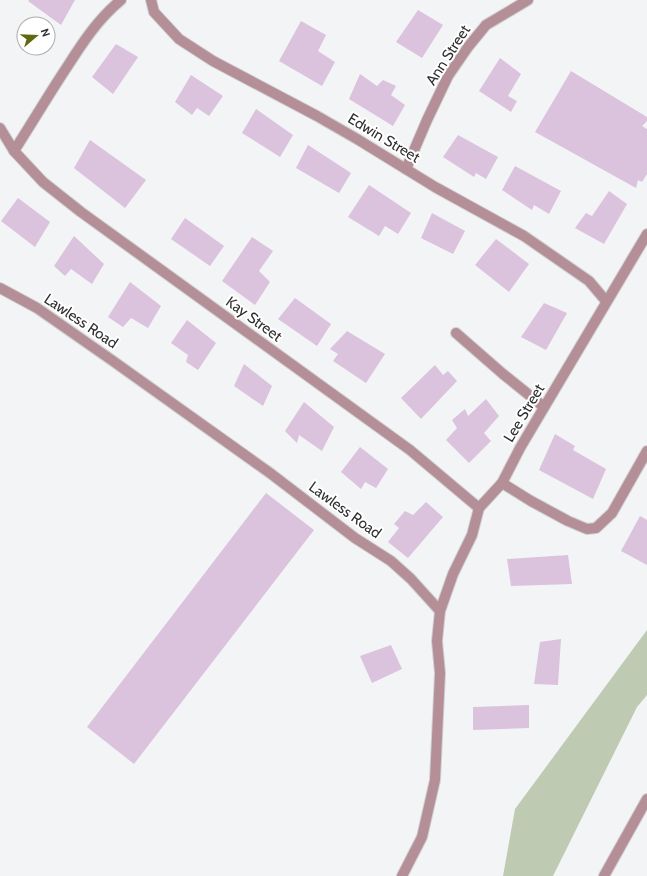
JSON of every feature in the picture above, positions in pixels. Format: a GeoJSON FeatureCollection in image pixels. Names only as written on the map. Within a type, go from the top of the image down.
{"type":"FeatureCollection","features":[{"type":"Feature","properties":{"kind":"street"},"geometry":{"type":"LineString","coordinates":[[14,151],[92,30],[108,11],[121,0]]}},
{"type":"Feature","properties":{"kind":"street","name":"Edwin Street"},"geometry":{"type":"LineString","coordinates":[[151,0],[154,12],[179,39],[212,61],[317,116],[435,187],[524,236],[589,282],[606,301]]}},
{"type":"Feature","properties":{"kind":"street","name":"Ann Street"},"geometry":{"type":"LineString","coordinates":[[406,169],[448,76],[468,47],[486,25],[528,0]]}},
{"type":"Feature","properties":{"kind":"street","name":"Kay Street"},"geometry":{"type":"LineString","coordinates":[[0,128],[14,151],[43,182],[81,212],[410,450],[479,508]]}},
{"type":"Feature","properties":{"kind":"street","name":"Lee Street"},"geometry":{"type":"LineString","coordinates":[[440,611],[453,574],[472,535],[479,508],[502,483],[520,448],[647,234]]}},
{"type":"Feature","properties":{"kind":"street","name":"Lawless Road"},"geometry":{"type":"LineString","coordinates":[[0,288],[37,308],[270,473],[355,538],[391,561],[411,579],[440,611]]}},
{"type":"Feature","properties":{"kind":"street"},"geometry":{"type":"LineString","coordinates":[[456,333],[544,407]]}},
{"type":"Feature","properties":{"kind":"street"},"geometry":{"type":"LineString","coordinates":[[502,483],[531,501],[587,530],[596,528],[612,513],[647,452]]}},
{"type":"Feature","properties":{"kind":"street"},"geometry":{"type":"LineString","coordinates":[[402,876],[422,837],[435,780],[440,673],[437,642],[440,611]]}},
{"type":"Feature","properties":{"kind":"street"},"geometry":{"type":"LineString","coordinates":[[604,876],[647,799]]}},
{"type":"Feature","properties":{"kind":"green space"},"geometry":{"type":"Polygon","coordinates":[[[647,630],[647,695],[637,707],[553,876],[503,876],[515,809],[647,630]]]}},
{"type":"Feature","properties":{"kind":"building"},"geometry":{"type":"Polygon","coordinates":[[[75,0],[61,25],[56,21],[56,16],[49,16],[28,1],[75,0]]]}},
{"type":"Feature","properties":{"kind":"building"},"geometry":{"type":"Polygon","coordinates":[[[418,10],[443,25],[422,58],[396,42],[418,10]]]}},
{"type":"Feature","properties":{"kind":"building"},"geometry":{"type":"Polygon","coordinates":[[[301,21],[326,35],[318,51],[335,62],[322,86],[279,61],[301,21]]]}},
{"type":"Feature","properties":{"kind":"building"},"geometry":{"type":"Polygon","coordinates":[[[116,44],[138,57],[113,94],[92,77],[116,44]]]}},
{"type":"Feature","properties":{"kind":"building"},"geometry":{"type":"Polygon","coordinates":[[[500,58],[521,74],[508,96],[517,101],[511,112],[479,91],[500,58]]]}},
{"type":"Feature","properties":{"kind":"building"},"geometry":{"type":"Polygon","coordinates":[[[571,71],[647,117],[647,121],[642,126],[647,129],[647,174],[642,182],[638,180],[636,188],[535,132],[571,71]]]}},
{"type":"Feature","properties":{"kind":"building"},"geometry":{"type":"Polygon","coordinates":[[[360,74],[377,86],[383,80],[396,86],[391,95],[405,105],[393,126],[349,99],[360,74]]]}},
{"type":"Feature","properties":{"kind":"building"},"geometry":{"type":"Polygon","coordinates":[[[191,75],[223,96],[209,116],[197,108],[192,115],[175,102],[191,75]]]}},
{"type":"Feature","properties":{"kind":"building"},"geometry":{"type":"Polygon","coordinates":[[[256,109],[293,135],[280,157],[242,133],[256,109]]]}},
{"type":"Feature","properties":{"kind":"building"},"geometry":{"type":"Polygon","coordinates":[[[458,135],[498,157],[486,179],[476,173],[474,177],[443,157],[458,135]]]}},
{"type":"Feature","properties":{"kind":"building"},"geometry":{"type":"Polygon","coordinates":[[[90,140],[146,180],[125,208],[74,168],[90,140]]]}},
{"type":"Feature","properties":{"kind":"building"},"geometry":{"type":"Polygon","coordinates":[[[308,145],[351,173],[339,193],[296,168],[308,145]]]}},
{"type":"Feature","properties":{"kind":"building"},"geometry":{"type":"Polygon","coordinates":[[[515,166],[561,191],[549,214],[534,205],[532,210],[502,190],[515,166]]]}},
{"type":"Feature","properties":{"kind":"building"},"geometry":{"type":"Polygon","coordinates":[[[369,185],[411,213],[398,234],[385,226],[379,236],[348,217],[369,185]]]}},
{"type":"Feature","properties":{"kind":"building"},"geometry":{"type":"Polygon","coordinates":[[[609,191],[627,204],[604,244],[575,228],[586,213],[592,216],[609,191]]]}},
{"type":"Feature","properties":{"kind":"building"},"geometry":{"type":"Polygon","coordinates":[[[18,198],[50,222],[35,247],[1,221],[18,198]]]}},
{"type":"Feature","properties":{"kind":"building"},"geometry":{"type":"Polygon","coordinates":[[[432,213],[465,231],[453,254],[421,238],[432,213]]]}},
{"type":"Feature","properties":{"kind":"building"},"geometry":{"type":"Polygon","coordinates":[[[185,218],[224,246],[210,266],[171,239],[185,218]]]}},
{"type":"Feature","properties":{"kind":"building"},"geometry":{"type":"Polygon","coordinates":[[[74,236],[104,264],[92,284],[71,269],[65,276],[54,266],[74,236]]]}},
{"type":"Feature","properties":{"kind":"building"},"geometry":{"type":"Polygon","coordinates":[[[252,237],[273,251],[259,271],[270,282],[255,305],[222,281],[252,237]]]}},
{"type":"Feature","properties":{"kind":"building"},"geometry":{"type":"Polygon","coordinates":[[[496,239],[529,264],[509,292],[475,265],[496,239]]]}},
{"type":"Feature","properties":{"kind":"building"},"geometry":{"type":"Polygon","coordinates":[[[130,282],[161,306],[148,328],[131,318],[123,327],[108,317],[130,282]]]}},
{"type":"Feature","properties":{"kind":"building"},"geometry":{"type":"Polygon","coordinates":[[[295,298],[331,324],[317,346],[278,319],[295,298]]]}},
{"type":"Feature","properties":{"kind":"building"},"geometry":{"type":"Polygon","coordinates":[[[544,303],[567,313],[546,350],[521,337],[544,303]]]}},
{"type":"Feature","properties":{"kind":"building"},"geometry":{"type":"Polygon","coordinates":[[[187,320],[216,343],[198,370],[186,362],[188,355],[171,343],[187,320]]]}},
{"type":"Feature","properties":{"kind":"building"},"geometry":{"type":"Polygon","coordinates":[[[347,331],[385,354],[366,383],[333,361],[338,354],[330,349],[347,331]]]}},
{"type":"Feature","properties":{"kind":"building"},"geometry":{"type":"Polygon","coordinates":[[[244,364],[272,386],[263,406],[234,386],[244,364]]]}},
{"type":"Feature","properties":{"kind":"building"},"geometry":{"type":"Polygon","coordinates":[[[435,365],[443,375],[448,371],[457,381],[421,419],[401,398],[435,365]]]}},
{"type":"Feature","properties":{"kind":"building"},"geometry":{"type":"Polygon","coordinates":[[[486,399],[499,416],[484,433],[491,441],[469,463],[446,440],[457,428],[452,420],[465,409],[468,416],[486,399]]]}},
{"type":"Feature","properties":{"kind":"building"},"geometry":{"type":"Polygon","coordinates":[[[304,402],[334,427],[322,451],[299,435],[297,443],[285,431],[304,402]]]}},
{"type":"Feature","properties":{"kind":"building"},"geometry":{"type":"Polygon","coordinates":[[[555,434],[575,446],[573,450],[606,469],[593,499],[539,470],[555,434]]]}},
{"type":"Feature","properties":{"kind":"building"},"geometry":{"type":"Polygon","coordinates":[[[360,447],[388,469],[376,488],[365,482],[361,489],[341,472],[360,447]]]}},
{"type":"Feature","properties":{"kind":"building"},"geometry":{"type":"Polygon","coordinates":[[[266,493],[314,530],[134,764],[87,727],[266,493]]]}},
{"type":"Feature","properties":{"kind":"building"},"geometry":{"type":"Polygon","coordinates":[[[426,502],[443,517],[408,558],[388,542],[399,528],[394,524],[405,511],[413,515],[426,502]]]}},
{"type":"Feature","properties":{"kind":"building"},"geometry":{"type":"Polygon","coordinates":[[[640,516],[647,520],[647,565],[621,551],[640,516]]]}},
{"type":"Feature","properties":{"kind":"building"},"geometry":{"type":"Polygon","coordinates":[[[568,555],[572,584],[511,586],[507,559],[568,555]]]}},
{"type":"Feature","properties":{"kind":"building"},"geometry":{"type":"Polygon","coordinates":[[[561,639],[558,685],[534,684],[540,642],[561,639]]]}},
{"type":"Feature","properties":{"kind":"building"},"geometry":{"type":"Polygon","coordinates":[[[391,645],[402,669],[372,683],[360,656],[391,645]]]}},
{"type":"Feature","properties":{"kind":"building"},"geometry":{"type":"Polygon","coordinates":[[[529,705],[529,728],[473,730],[473,707],[529,705]]]}}]}
